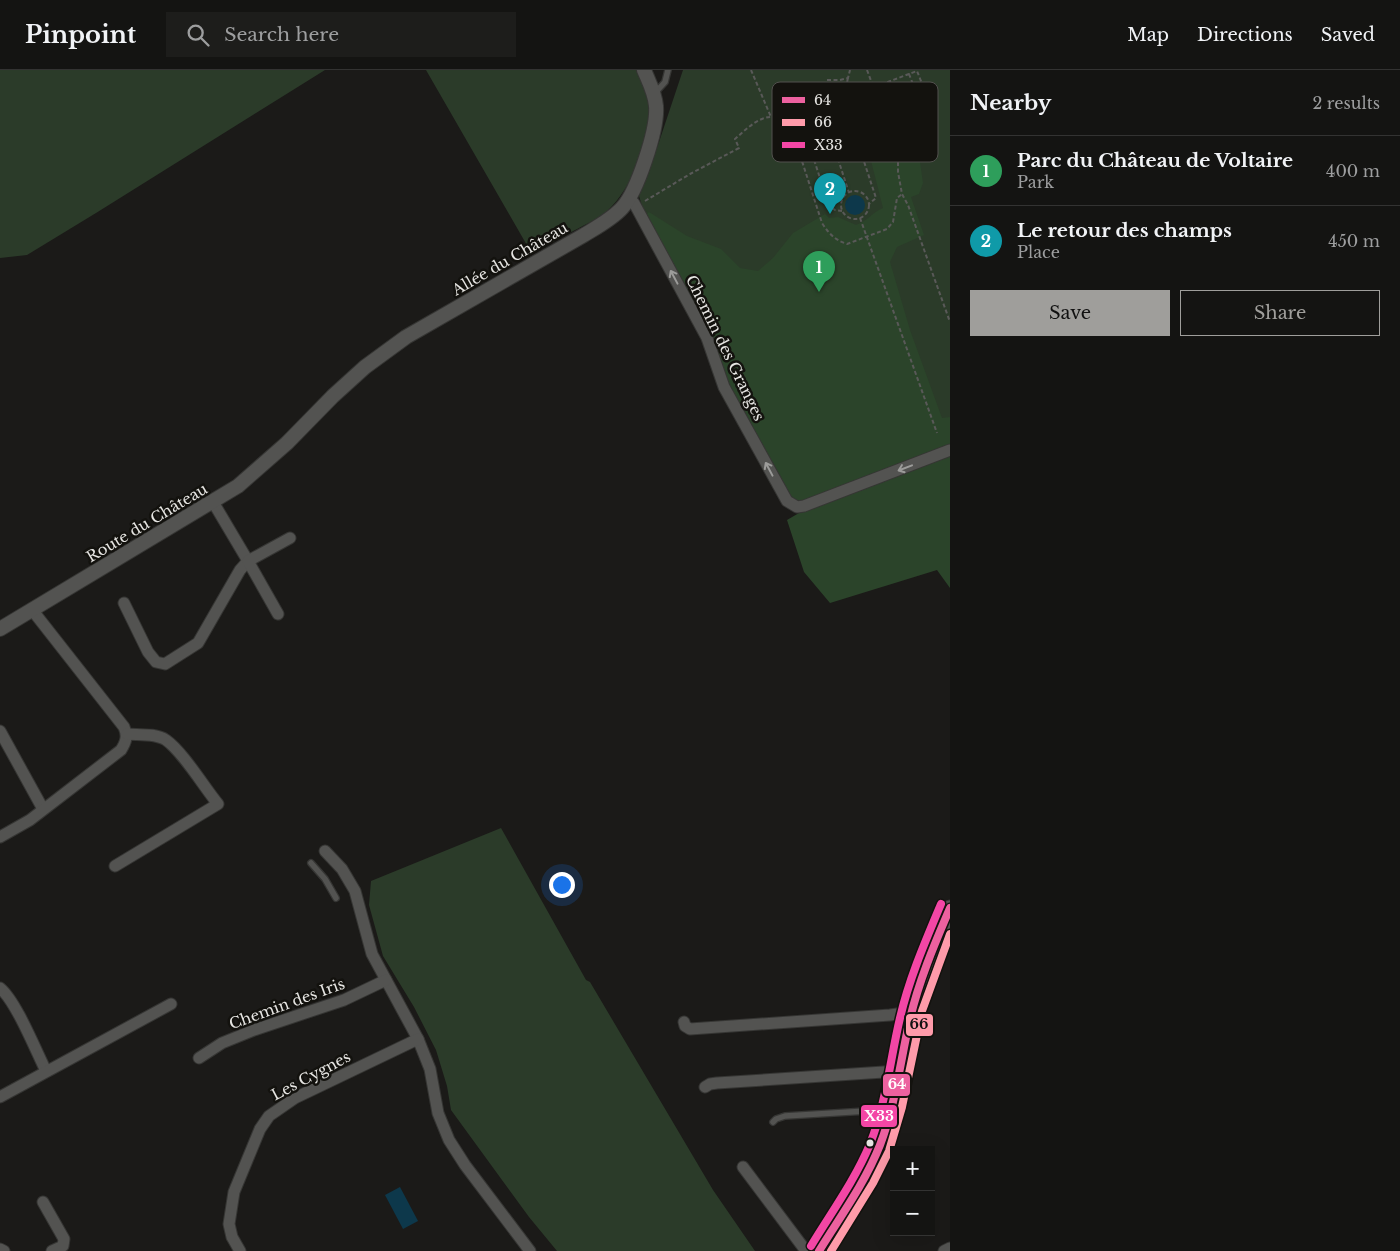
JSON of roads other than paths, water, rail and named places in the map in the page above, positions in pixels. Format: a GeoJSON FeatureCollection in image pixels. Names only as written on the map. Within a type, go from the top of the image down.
{"type":"FeatureCollection","features":[{"type":"Feature","properties":{"kind":"main road"},"geometry":{"type":"LineString","coordinates":[[819,1251],[871,1168],[886,1131],[912,1012],[950,908]]}},
{"type":"Feature","properties":{"kind":"main road"},"geometry":{"type":"LineString","coordinates":[[856,1191],[871,1152],[883,1110],[900,1067]]}},
{"type":"Feature","properties":{"kind":"street","name":"Allée du Château"},"geometry":{"type":"LineString","coordinates":[[300,430],[365,367],[406,337],[584,235],[608,220],[631,201],[655,129],[654,94],[644,70]]}},
{"type":"Feature","properties":{"kind":"street","name":"Chemin des Granges"},"geometry":{"type":"LineString","coordinates":[[631,201],[707,338],[724,388],[787,501],[797,507],[820,501],[950,450]]}},
{"type":"Feature","properties":{"kind":"street","name":"Route du Château"},"geometry":{"type":"LineString","coordinates":[[0,629],[214,502],[238,486],[300,430]]}},
{"type":"Feature","properties":{"kind":"street"},"geometry":{"type":"LineString","coordinates":[[214,502],[278,614]]}},
{"type":"Feature","properties":{"kind":"street"},"geometry":{"type":"LineString","coordinates":[[124,603],[148,652],[156,662],[166,664],[198,643],[240,570],[248,561],[290,538]]}},
{"type":"Feature","properties":{"kind":"street"},"geometry":{"type":"LineString","coordinates":[[0,837],[30,820],[43,808],[121,750],[127,734],[124,727],[33,610]]}},
{"type":"Feature","properties":{"kind":"street"},"geometry":{"type":"LineString","coordinates":[[0,731],[43,808]]}},
{"type":"Feature","properties":{"kind":"street"},"geometry":{"type":"LineString","coordinates":[[115,866],[218,804],[165,739],[154,736],[127,734]]}},
{"type":"Feature","properties":{"kind":"street"},"geometry":{"type":"LineString","coordinates":[[326,851],[342,869],[355,891],[372,954],[418,1038],[430,1069],[438,1113],[449,1140],[465,1165],[530,1251]]}},
{"type":"Feature","properties":{"kind":"street","name":"Chemin des Iris"},"geometry":{"type":"LineString","coordinates":[[198,1058],[222,1043],[254,1030],[344,1000],[386,980]]}},
{"type":"Feature","properties":{"kind":"street"},"geometry":{"type":"LineString","coordinates":[[0,988],[7,995],[46,1071]]}},
{"type":"Feature","properties":{"kind":"street"},"geometry":{"type":"LineString","coordinates":[[0,1097],[171,1004]]}},
{"type":"Feature","properties":{"kind":"street"},"geometry":{"type":"LineString","coordinates":[[684,1022],[685,1026],[690,1028],[912,1012]]}},
{"type":"Feature","properties":{"kind":"street","name":"Les Cygnes"},"geometry":{"type":"LineString","coordinates":[[240,1251],[232,1237],[229,1224],[234,1192],[260,1129],[269,1116],[295,1098],[418,1038]]}},
{"type":"Feature","properties":{"kind":"street"},"geometry":{"type":"LineString","coordinates":[[740,1074],[900,1067]]}},
{"type":"Feature","properties":{"kind":"street"},"geometry":{"type":"LineString","coordinates":[[705,1087],[716,1083],[900,1067]]}},
{"type":"Feature","properties":{"kind":"street"},"geometry":{"type":"LineString","coordinates":[[743,1167],[806,1251]]}},
{"type":"Feature","properties":{"kind":"street"},"geometry":{"type":"LineString","coordinates":[[43,1202],[64,1239],[63,1246],[52,1251]]}},
{"type":"Feature","properties":{"kind":"street"},"geometry":{"type":"LineString","coordinates":[[944,1251],[950,1248]]}},
{"type":"Feature","properties":{"kind":"street"},"geometry":{"type":"LineString","coordinates":[[0,1250],[4,1251]]}},
{"type":"Feature","properties":{"kind":"lane"},"geometry":{"type":"LineString","coordinates":[[654,94],[665,82],[668,70]]}},
{"type":"Feature","properties":{"kind":"lane"},"geometry":{"type":"LineString","coordinates":[[311,863],[325,879],[336,898]]}},
{"type":"Feature","properties":{"kind":"lane"},"geometry":{"type":"LineString","coordinates":[[773,1122],[776,1118],[785,1116],[883,1110]]}},
{"type":"Feature","properties":{"kind":"water"},"geometry":{"type":"Polygon","coordinates":[[[855,195],[862,198],[865,205],[862,212],[855,215],[848,212],[845,205],[848,198],[855,195]]]}},
{"type":"Feature","properties":{"kind":"water"},"geometry":{"type":"Polygon","coordinates":[[[400,1187],[418,1221],[403,1229],[385,1195],[400,1187]]]}},
{"type":"Feature","properties":{"kind":"place","name":"Le retour des champs"},"geometry":{"type":"Point","coordinates":[830,214]}},
{"type":"Feature","properties":{"kind":"place","name":"Parc du Château de Voltaire"},"geometry":{"type":"Point","coordinates":[819,292]}}]}
